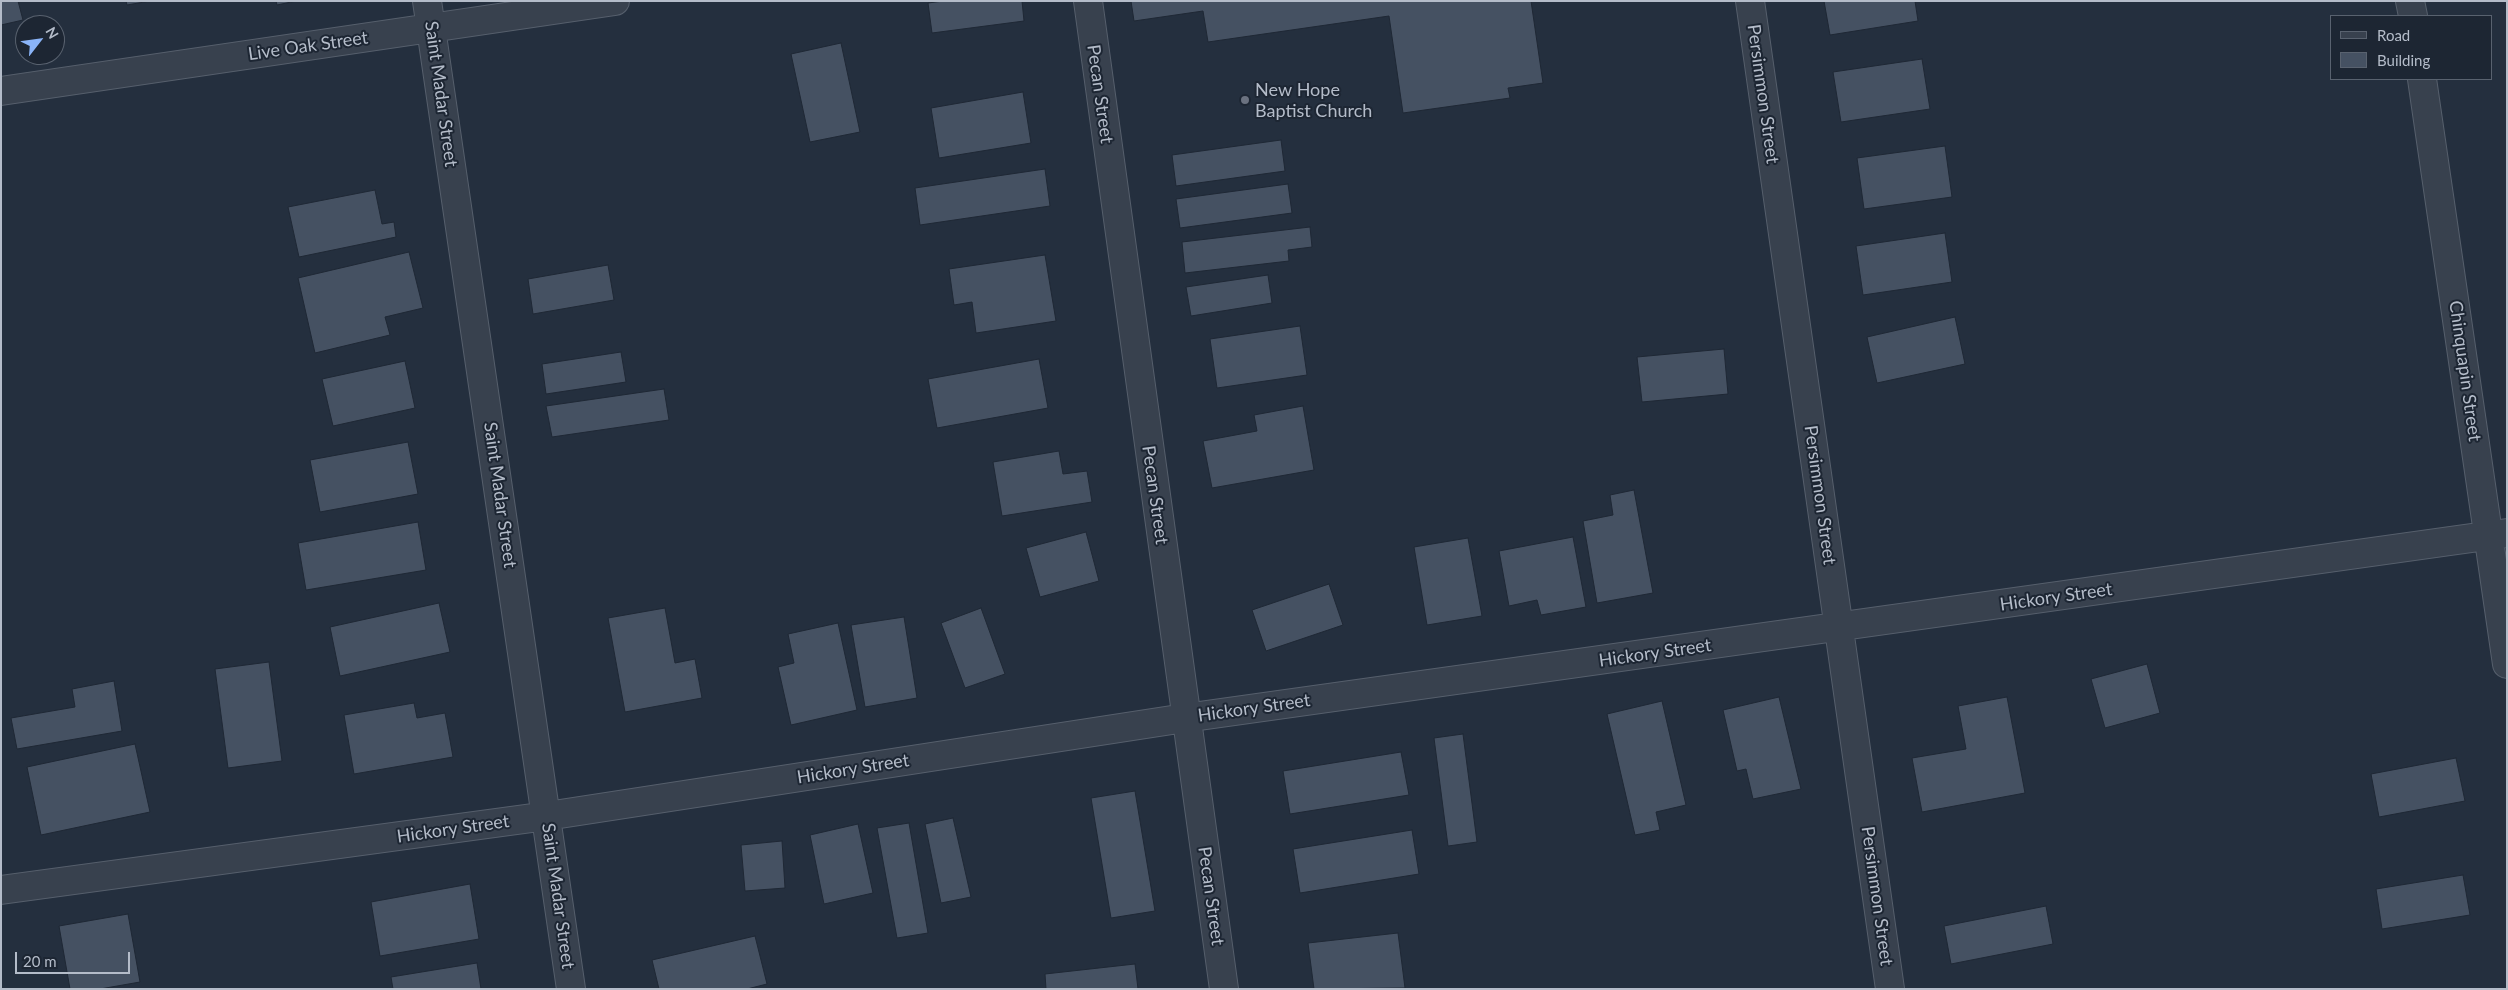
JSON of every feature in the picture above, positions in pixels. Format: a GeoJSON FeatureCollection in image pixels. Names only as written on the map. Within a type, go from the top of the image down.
{"type":"FeatureCollection","features":[{"type":"Feature","properties":{"kind":"street","name":"Saint Madar Street"},"geometry":{"type":"LineString","coordinates":[[427,1],[571,989]]}},
{"type":"Feature","properties":{"kind":"street","name":"Live Oak Street"},"geometry":{"type":"LineString","coordinates":[[1,91],[615,1]]}},
{"type":"Feature","properties":{"kind":"street","name":"Pecan Street"},"geometry":{"type":"LineString","coordinates":[[1088,1],[1185,718],[1224,989]]}},
{"type":"Feature","properties":{"kind":"street","name":"Persimmon Street"},"geometry":{"type":"LineString","coordinates":[[1750,1],[1890,989]]}},
{"type":"Feature","properties":{"kind":"street"},"geometry":{"type":"LineString","coordinates":[[2410,1],[2413,15]]}},
{"type":"Feature","properties":{"kind":"street","name":"Chinquapin Street"},"geometry":{"type":"LineString","coordinates":[[2422,80],[2498,534],[2507,664]]}},
{"type":"Feature","properties":{"kind":"street","name":"Hickory Street"},"geometry":{"type":"LineString","coordinates":[[1,890],[547,816],[1185,718],[2498,534]]}},
{"type":"Feature","properties":{"kind":"building"},"geometry":{"type":"Polygon","coordinates":[[[1,1],[18,1],[22,15],[15,15],[15,22],[1,25],[1,1]]]}},
{"type":"Feature","properties":{"kind":"building"},"geometry":{"type":"Polygon","coordinates":[[[126,1],[150,1],[127,5],[126,1]]]}},
{"type":"Feature","properties":{"kind":"building"},"geometry":{"type":"Polygon","coordinates":[[[276,1],[296,1],[277,5],[276,1]]]}},
{"type":"Feature","properties":{"kind":"building"},"geometry":{"type":"Polygon","coordinates":[[[943,1],[1022,1],[1024,21],[932,33],[928,3],[943,1]]]}},
{"type":"Feature","properties":{"kind":"building"},"geometry":{"type":"Polygon","coordinates":[[[1131,1],[1531,1],[1543,83],[1508,88],[1510,98],[1403,113],[1389,16],[1208,42],[1203,11],[1134,21],[1131,1]]]}},
{"type":"Feature","properties":{"kind":"building"},"geometry":{"type":"Polygon","coordinates":[[[1824,1],[1915,1],[1918,21],[1830,35],[1824,1]]]}},
{"type":"Feature","properties":{"kind":"building"},"geometry":{"type":"Polygon","coordinates":[[[841,43],[860,132],[810,142],[791,54],[841,43]]]}},
{"type":"Feature","properties":{"kind":"building"},"geometry":{"type":"Polygon","coordinates":[[[1922,59],[1930,109],[1841,122],[1833,72],[1922,59]]]}},
{"type":"Feature","properties":{"kind":"building"},"geometry":{"type":"Polygon","coordinates":[[[1023,92],[1031,143],[939,158],[931,108],[1023,92]]]}},
{"type":"Feature","properties":{"kind":"building"},"geometry":{"type":"Polygon","coordinates":[[[1281,140],[1285,171],[1176,186],[1172,155],[1281,140]]]}},
{"type":"Feature","properties":{"kind":"building"},"geometry":{"type":"Polygon","coordinates":[[[1945,146],[1952,197],[1864,209],[1857,158],[1945,146]]]}},
{"type":"Feature","properties":{"kind":"building"},"geometry":{"type":"Polygon","coordinates":[[[1045,169],[1050,206],[920,225],[915,188],[1045,169]]]}},
{"type":"Feature","properties":{"kind":"building"},"geometry":{"type":"Polygon","coordinates":[[[1288,184],[1292,213],[1180,228],[1176,199],[1288,184]]]}},
{"type":"Feature","properties":{"kind":"building"},"geometry":{"type":"Polygon","coordinates":[[[375,190],[382,224],[394,222],[396,237],[299,257],[288,207],[375,190]]]}},
{"type":"Feature","properties":{"kind":"building"},"geometry":{"type":"Polygon","coordinates":[[[1310,227],[1312,247],[1288,250],[1289,261],[1185,273],[1182,242],[1310,227]]]}},
{"type":"Feature","properties":{"kind":"building"},"geometry":{"type":"Polygon","coordinates":[[[1945,233],[1952,282],[1863,295],[1856,246],[1945,233]]]}},
{"type":"Feature","properties":{"kind":"building"},"geometry":{"type":"Polygon","coordinates":[[[409,252],[423,308],[385,317],[390,335],[315,353],[298,278],[409,252]]]}},
{"type":"Feature","properties":{"kind":"building"},"geometry":{"type":"Polygon","coordinates":[[[1045,255],[1056,321],[976,333],[972,302],[954,305],[949,269],[1045,255]]]}},
{"type":"Feature","properties":{"kind":"building"},"geometry":{"type":"Polygon","coordinates":[[[608,265],[614,300],[533,314],[528,279],[608,265]]]}},
{"type":"Feature","properties":{"kind":"building"},"geometry":{"type":"Polygon","coordinates":[[[1268,275],[1272,303],[1191,316],[1186,287],[1268,275]]]}},
{"type":"Feature","properties":{"kind":"building"},"geometry":{"type":"Polygon","coordinates":[[[1955,317],[1965,364],[1877,383],[1867,337],[1955,317]]]}},
{"type":"Feature","properties":{"kind":"building"},"geometry":{"type":"Polygon","coordinates":[[[1300,326],[1307,375],[1217,388],[1210,339],[1300,326]]]}},
{"type":"Feature","properties":{"kind":"building"},"geometry":{"type":"Polygon","coordinates":[[[1724,349],[1728,394],[1642,402],[1637,357],[1724,349]]]}},
{"type":"Feature","properties":{"kind":"building"},"geometry":{"type":"Polygon","coordinates":[[[621,352],[626,382],[546,394],[542,364],[621,352]]]}},
{"type":"Feature","properties":{"kind":"building"},"geometry":{"type":"Polygon","coordinates":[[[1039,359],[1048,408],[937,428],[928,379],[1039,359]]]}},
{"type":"Feature","properties":{"kind":"building"},"geometry":{"type":"Polygon","coordinates":[[[405,361],[415,408],[333,426],[322,379],[405,361]]]}},
{"type":"Feature","properties":{"kind":"building"},"geometry":{"type":"Polygon","coordinates":[[[664,389],[669,420],[552,437],[546,406],[664,389]]]}},
{"type":"Feature","properties":{"kind":"building"},"geometry":{"type":"Polygon","coordinates":[[[1303,406],[1314,470],[1212,488],[1203,441],[1257,431],[1254,415],[1303,406]]]}},
{"type":"Feature","properties":{"kind":"building"},"geometry":{"type":"Polygon","coordinates":[[[408,442],[418,494],[320,512],[310,460],[408,442]]]}},
{"type":"Feature","properties":{"kind":"building"},"geometry":{"type":"Polygon","coordinates":[[[1059,451],[1063,474],[1087,471],[1092,502],[1002,516],[993,462],[1059,451]]]}},
{"type":"Feature","properties":{"kind":"building"},"geometry":{"type":"Polygon","coordinates":[[[1634,490],[1653,593],[1597,603],[1583,521],[1613,515],[1610,495],[1634,490]]]}},
{"type":"Feature","properties":{"kind":"building"},"geometry":{"type":"Polygon","coordinates":[[[418,522],[426,570],[306,590],[298,543],[418,522]]]}},
{"type":"Feature","properties":{"kind":"building"},"geometry":{"type":"Polygon","coordinates":[[[1086,532],[1099,581],[1040,597],[1026,548],[1086,532]]]}},
{"type":"Feature","properties":{"kind":"building"},"geometry":{"type":"Polygon","coordinates":[[[1573,537],[1586,607],[1541,615],[1537,600],[1509,606],[1499,551],[1573,537]]]}},
{"type":"Feature","properties":{"kind":"building"},"geometry":{"type":"Polygon","coordinates":[[[1468,538],[1482,616],[1427,625],[1414,547],[1468,538]]]}},
{"type":"Feature","properties":{"kind":"building"},"geometry":{"type":"Polygon","coordinates":[[[1329,584],[1343,625],[1266,651],[1252,610],[1329,584]]]}},
{"type":"Feature","properties":{"kind":"building"},"geometry":{"type":"Polygon","coordinates":[[[439,603],[450,652],[340,676],[330,627],[439,603]]]}},
{"type":"Feature","properties":{"kind":"building"},"geometry":{"type":"Polygon","coordinates":[[[665,608],[675,663],[695,659],[702,698],[625,712],[608,618],[665,608]]]}},
{"type":"Feature","properties":{"kind":"building"},"geometry":{"type":"Polygon","coordinates":[[[981,608],[1005,674],[965,688],[941,623],[981,608]]]}},
{"type":"Feature","properties":{"kind":"building"},"geometry":{"type":"Polygon","coordinates":[[[904,617],[917,698],[865,707],[851,625],[904,617]]]}},
{"type":"Feature","properties":{"kind":"building"},"geometry":{"type":"Polygon","coordinates":[[[838,623],[857,710],[791,725],[778,667],[794,663],[788,634],[838,623]]]}},
{"type":"Feature","properties":{"kind":"building"},"geometry":{"type":"Polygon","coordinates":[[[269,662],[282,761],[228,768],[215,669],[269,662]]]}},
{"type":"Feature","properties":{"kind":"building"},"geometry":{"type":"Polygon","coordinates":[[[2147,664],[2160,713],[2105,728],[2091,679],[2147,664]]]}},
{"type":"Feature","properties":{"kind":"building"},"geometry":{"type":"Polygon","coordinates":[[[114,681],[122,731],[17,749],[11,718],[75,707],[72,689],[114,681]]]}},
{"type":"Feature","properties":{"kind":"building"},"geometry":{"type":"Polygon","coordinates":[[[1779,697],[1801,789],[1753,799],[1746,769],[1737,771],[1723,710],[1779,697]]]}},
{"type":"Feature","properties":{"kind":"building"},"geometry":{"type":"Polygon","coordinates":[[[2007,697],[2025,793],[1922,812],[1912,758],[1966,749],[1958,706],[2007,697]]]}},
{"type":"Feature","properties":{"kind":"building"},"geometry":{"type":"Polygon","coordinates":[[[1662,701],[1686,805],[1656,812],[1660,830],[1635,835],[1607,714],[1662,701]]]}},
{"type":"Feature","properties":{"kind":"building"},"geometry":{"type":"Polygon","coordinates":[[[414,703],[417,718],[445,713],[453,757],[354,774],[344,715],[414,703]]]}},
{"type":"Feature","properties":{"kind":"building"},"geometry":{"type":"Polygon","coordinates":[[[1463,734],[1477,842],[1448,846],[1434,738],[1463,734]]]}},
{"type":"Feature","properties":{"kind":"building"},"geometry":{"type":"Polygon","coordinates":[[[135,744],[150,812],[41,835],[27,767],[135,744]]]}},
{"type":"Feature","properties":{"kind":"building"},"geometry":{"type":"Polygon","coordinates":[[[1401,752],[1409,795],[1290,814],[1283,771],[1401,752]]]}},
{"type":"Feature","properties":{"kind":"building"},"geometry":{"type":"Polygon","coordinates":[[[2456,758],[2465,801],[2379,817],[2371,774],[2456,758]]]}},
{"type":"Feature","properties":{"kind":"building"},"geometry":{"type":"Polygon","coordinates":[[[1135,791],[1155,911],[1111,918],[1091,798],[1135,791]]]}},
{"type":"Feature","properties":{"kind":"building"},"geometry":{"type":"Polygon","coordinates":[[[953,818],[971,897],[941,903],[925,824],[953,818]]]}},
{"type":"Feature","properties":{"kind":"building"},"geometry":{"type":"Polygon","coordinates":[[[909,823],[928,933],[897,938],[877,828],[909,823]]]}},
{"type":"Feature","properties":{"kind":"building"},"geometry":{"type":"Polygon","coordinates":[[[858,824],[873,893],[824,904],[810,835],[858,824]]]}},
{"type":"Feature","properties":{"kind":"building"},"geometry":{"type":"Polygon","coordinates":[[[1412,830],[1419,874],[1300,893],[1293,849],[1412,830]]]}},
{"type":"Feature","properties":{"kind":"building"},"geometry":{"type":"Polygon","coordinates":[[[782,841],[785,888],[745,891],[741,845],[782,841]]]}},
{"type":"Feature","properties":{"kind":"building"},"geometry":{"type":"Polygon","coordinates":[[[2463,875],[2470,915],[2382,929],[2376,889],[2463,875]]]}},
{"type":"Feature","properties":{"kind":"building"},"geometry":{"type":"Polygon","coordinates":[[[470,884],[479,939],[380,956],[371,902],[470,884]]]}},
{"type":"Feature","properties":{"kind":"building"},"geometry":{"type":"Polygon","coordinates":[[[2046,906],[2053,944],[1951,964],[1944,926],[2046,906]]]}},
{"type":"Feature","properties":{"kind":"building"},"geometry":{"type":"Polygon","coordinates":[[[128,914],[140,982],[100,989],[70,989],[59,926],[128,914]]]}},
{"type":"Feature","properties":{"kind":"building"},"geometry":{"type":"Polygon","coordinates":[[[1398,933],[1405,988],[1314,989],[1308,943],[1398,933]]]}},
{"type":"Feature","properties":{"kind":"building"},"geometry":{"type":"Polygon","coordinates":[[[755,936],[767,984],[747,989],[659,989],[652,960],[755,936]]]}},
{"type":"Feature","properties":{"kind":"building"},"geometry":{"type":"Polygon","coordinates":[[[477,963],[481,989],[393,989],[391,977],[477,963]]]}},
{"type":"Feature","properties":{"kind":"building"},"geometry":{"type":"Polygon","coordinates":[[[1135,964],[1138,989],[1046,989],[1045,974],[1135,964]]]}},
{"type":"Feature","properties":{"kind":"place","name":"New Hope Baptist Church"},"geometry":{"type":"Point","coordinates":[1245,100]}}]}
